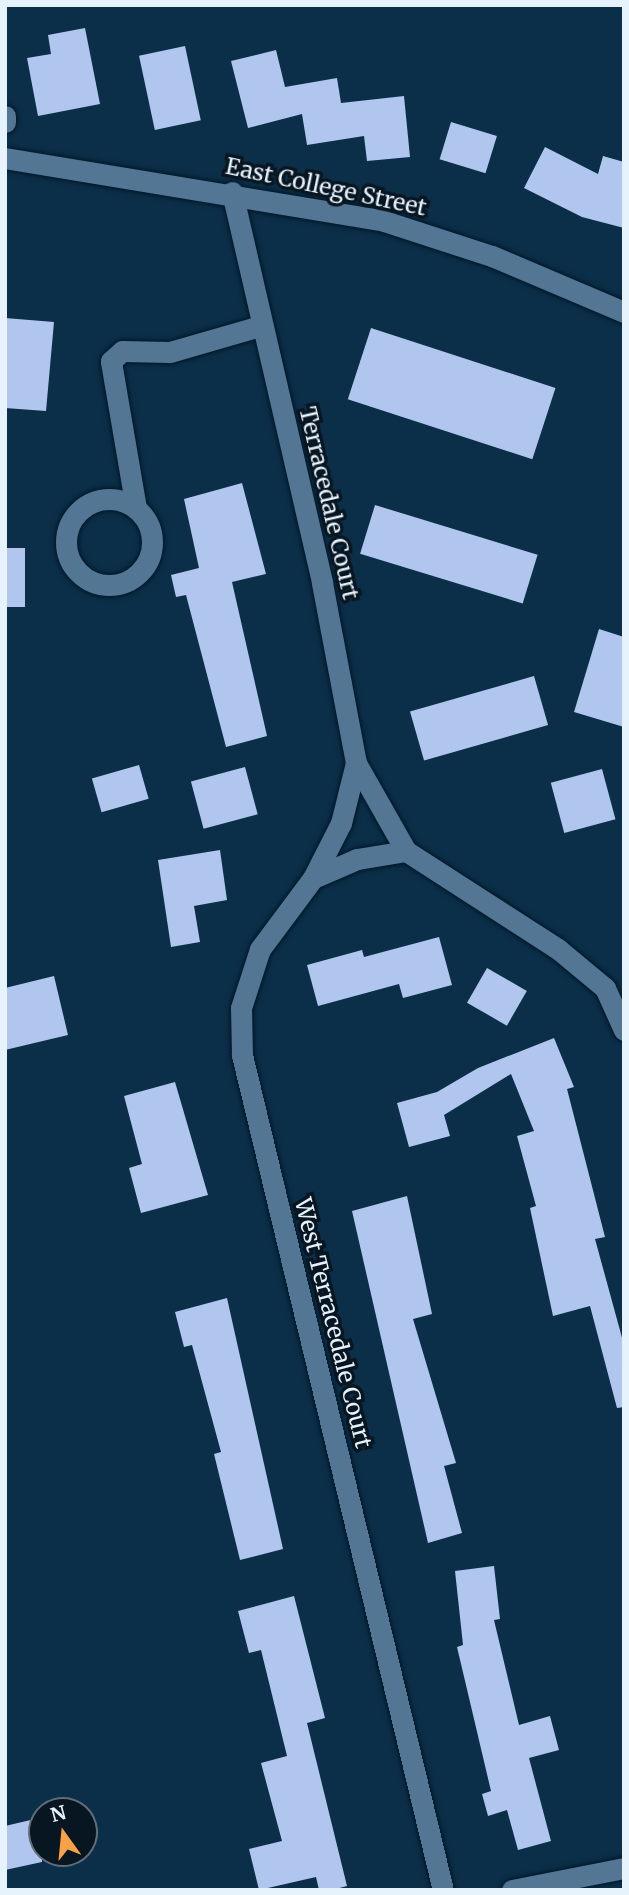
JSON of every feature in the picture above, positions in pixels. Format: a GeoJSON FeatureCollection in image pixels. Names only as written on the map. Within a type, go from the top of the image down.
{"type":"FeatureCollection","features":[{"type":"Feature","properties":{"kind":"street"},"geometry":{"type":"LineString","coordinates":[[5,116],[5,122]]}},
{"type":"Feature","properties":{"kind":"street","name":"East College Street"},"geometry":{"type":"LineString","coordinates":[[5,158],[232,192],[384,221],[492,256],[624,312]]}},
{"type":"Feature","properties":{"kind":"street","name":"Terracedale Court"},"geometry":{"type":"LineString","coordinates":[[232,192],[260,326],[322,583],[356,763],[391,818],[406,851]]}},
{"type":"Feature","properties":{"kind":"street"},"geometry":{"type":"LineString","coordinates":[[136,508],[108,499],[81,509],[71,520],[66,549],[80,575],[105,586],[142,571],[153,547],[152,533],[136,508],[111,361],[122,351],[170,352],[260,326]]}},
{"type":"Feature","properties":{"kind":"street"},"geometry":{"type":"LineString","coordinates":[[313,878],[341,823],[356,763]]}},
{"type":"Feature","properties":{"kind":"street"},"geometry":{"type":"LineString","coordinates":[[406,851],[558,948],[605,988],[624,1030]]}},
{"type":"Feature","properties":{"kind":"street","name":"West Terracedale Court"},"geometry":{"type":"LineString","coordinates":[[406,851],[357,859],[313,878],[260,949],[241,1008],[242,1055],[443,1890]]}},
{"type":"Feature","properties":{"kind":"street"},"geometry":{"type":"LineString","coordinates":[[512,1890],[624,1868]]}},
{"type":"Feature","properties":{"kind":"building"},"geometry":{"type":"Polygon","coordinates":[[[85,28],[100,104],[38,116],[27,58],[51,54],[48,35],[85,28]]]}},
{"type":"Feature","properties":{"kind":"building"},"geometry":{"type":"Polygon","coordinates":[[[185,46],[201,120],[155,130],[139,56],[185,46]]]}},
{"type":"Feature","properties":{"kind":"building"},"geometry":{"type":"Polygon","coordinates":[[[276,50],[285,87],[337,78],[341,103],[404,96],[410,157],[367,161],[364,136],[307,145],[302,114],[248,128],[231,61],[276,50]]]}},
{"type":"Feature","properties":{"kind":"building"},"geometry":{"type":"Polygon","coordinates":[[[451,122],[497,136],[486,173],[440,159],[451,122]]]}},
{"type":"Feature","properties":{"kind":"building"},"geometry":{"type":"Polygon","coordinates":[[[545,147],[598,174],[603,156],[624,162],[624,228],[582,217],[524,188],[545,147]]]}},
{"type":"Feature","properties":{"kind":"building"},"geometry":{"type":"Polygon","coordinates":[[[5,318],[54,322],[46,411],[5,408],[5,318]]]}},
{"type":"Feature","properties":{"kind":"building"},"geometry":{"type":"Polygon","coordinates":[[[371,328],[556,388],[532,459],[348,399],[371,328]]]}},
{"type":"Feature","properties":{"kind":"building"},"geometry":{"type":"Polygon","coordinates":[[[242,483],[266,574],[232,582],[267,736],[226,747],[186,595],[176,597],[171,575],[199,568],[184,499],[242,483]]]}},
{"type":"Feature","properties":{"kind":"building"},"geometry":{"type":"Polygon","coordinates":[[[375,505],[538,555],[523,603],[360,554],[375,505]]]}},
{"type":"Feature","properties":{"kind":"building"},"geometry":{"type":"Polygon","coordinates":[[[5,548],[25,548],[25,607],[5,607],[5,548]]]}},
{"type":"Feature","properties":{"kind":"building"},"geometry":{"type":"Polygon","coordinates":[[[599,629],[624,637],[624,727],[574,712],[599,629]]]}},
{"type":"Feature","properties":{"kind":"building"},"geometry":{"type":"Polygon","coordinates":[[[534,676],[548,725],[424,761],[410,712],[534,676]]]}},
{"type":"Feature","properties":{"kind":"building"},"geometry":{"type":"Polygon","coordinates":[[[139,765],[149,799],[102,812],[92,779],[139,765]]]}},
{"type":"Feature","properties":{"kind":"building"},"geometry":{"type":"Polygon","coordinates":[[[245,767],[258,814],[204,829],[191,781],[245,767]]]}},
{"type":"Feature","properties":{"kind":"building"},"geometry":{"type":"Polygon","coordinates":[[[602,769],[615,819],[564,833],[551,783],[602,769]]]}},
{"type":"Feature","properties":{"kind":"building"},"geometry":{"type":"Polygon","coordinates":[[[220,850],[227,900],[194,906],[200,942],[171,947],[158,860],[220,850]]]}},
{"type":"Feature","properties":{"kind":"building"},"geometry":{"type":"Polygon","coordinates":[[[439,937],[452,985],[403,998],[399,984],[318,1006],[307,965],[362,950],[364,957],[439,937]]]}},
{"type":"Feature","properties":{"kind":"building"},"geometry":{"type":"Polygon","coordinates":[[[487,968],[527,991],[507,1026],[467,1003],[487,968]]]}},
{"type":"Feature","properties":{"kind":"building"},"geometry":{"type":"Polygon","coordinates":[[[54,976],[68,1035],[5,1050],[5,988],[54,976]]]}},
{"type":"Feature","properties":{"kind":"building"},"geometry":{"type":"Polygon","coordinates":[[[554,1038],[574,1087],[567,1089],[605,1237],[595,1239],[624,1345],[624,1407],[617,1408],[590,1306],[553,1316],[530,1208],[536,1206],[517,1136],[534,1131],[511,1074],[444,1115],[450,1136],[409,1147],[397,1103],[437,1092],[478,1068],[554,1038]]]}},
{"type":"Feature","properties":{"kind":"building"},"geometry":{"type":"Polygon","coordinates":[[[175,1082],[208,1195],[141,1213],[129,1168],[142,1164],[124,1096],[175,1082]]]}},
{"type":"Feature","properties":{"kind":"building"},"geometry":{"type":"Polygon","coordinates":[[[407,1196],[432,1314],[413,1319],[456,1463],[444,1466],[462,1533],[428,1543],[352,1211],[407,1196]]]}},
{"type":"Feature","properties":{"kind":"building"},"geometry":{"type":"Polygon","coordinates":[[[227,1298],[283,1549],[240,1560],[214,1454],[221,1452],[192,1345],[184,1347],[175,1312],[227,1298]]]}},
{"type":"Feature","properties":{"kind":"building"},"geometry":{"type":"Polygon","coordinates":[[[494,1566],[500,1619],[494,1620],[519,1725],[550,1716],[559,1750],[529,1758],[551,1841],[518,1850],[507,1810],[488,1816],[482,1794],[491,1791],[457,1647],[463,1645],[455,1571],[494,1566]]]}},
{"type":"Feature","properties":{"kind":"building"},"geometry":{"type":"Polygon","coordinates":[[[294,1596],[325,1718],[307,1723],[347,1886],[332,1890],[319,1890],[316,1877],[259,1890],[249,1849],[282,1841],[261,1763],[287,1756],[261,1650],[249,1653],[238,1611],[294,1596]]]}},
{"type":"Feature","properties":{"kind":"building"},"geometry":{"type":"Polygon","coordinates":[[[28,1821],[28,1865],[5,1870],[5,1826],[28,1821]]]}}]}
